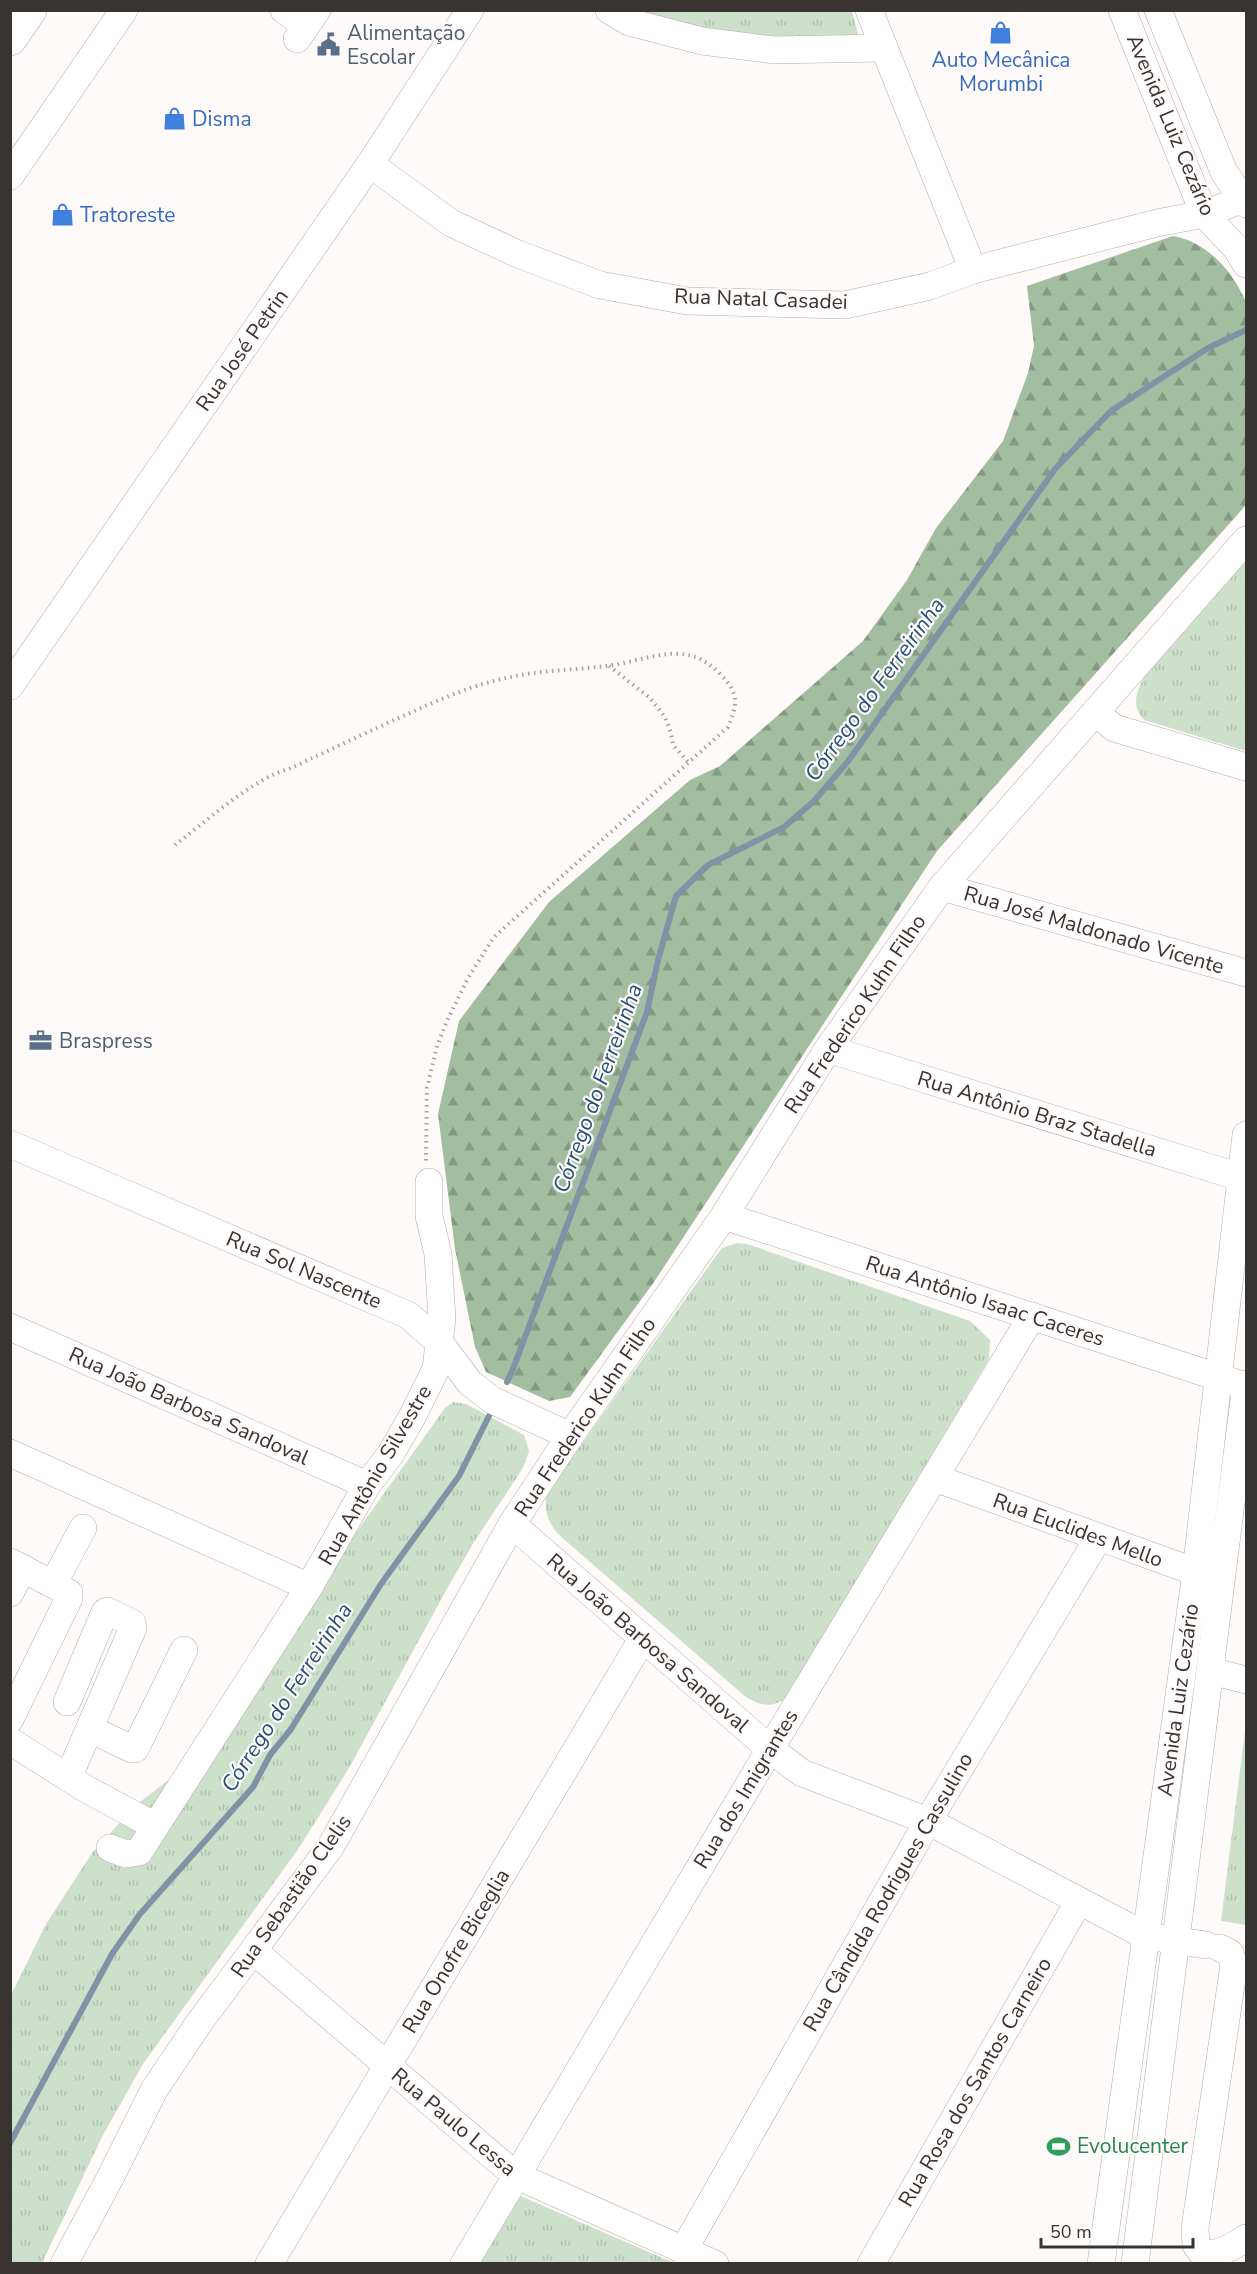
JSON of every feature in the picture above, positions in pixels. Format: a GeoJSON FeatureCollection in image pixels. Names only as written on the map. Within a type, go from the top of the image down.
{"type":"FeatureCollection","features":[{"type":"Feature","properties":{"kind":"highway"},"geometry":{"type":"LineString","coordinates":[[10,39],[30,10]]}},
{"type":"Feature","properties":{"kind":"street"},"geometry":{"type":"LineString","coordinates":[[10,176],[124,10]]}},
{"type":"Feature","properties":{"kind":"street"},"geometry":{"type":"LineString","coordinates":[[284,10],[307,25]]}},
{"type":"Feature","properties":{"kind":"street","name":"Rua José Petrin"},"geometry":{"type":"LineString","coordinates":[[10,686],[370,164],[470,10]]}},
{"type":"Feature","properties":{"kind":"street"},"geometry":{"type":"LineString","coordinates":[[609,10],[628,22],[702,40],[753,48],[774,50],[884,48]]}},
{"type":"Feature","properties":{"kind":"street"},"geometry":{"type":"LineString","coordinates":[[868,10],[973,270]]}},
{"type":"Feature","properties":{"kind":"street","name":"Avenida Luiz Cezário"},"geometry":{"type":"LineString","coordinates":[[1122,10],[1204,214],[1237,249],[1246,264]]}},
{"type":"Feature","properties":{"kind":"street","name":"Avenida Luiz Cezário"},"geometry":{"type":"LineString","coordinates":[[1158,10],[1224,172],[1245,200]]}},
{"type":"Feature","properties":{"kind":"street","name":"Rua Natal Casadei"},"geometry":{"type":"LineString","coordinates":[[370,164],[451,223],[518,254],[600,285],[687,301],[845,305],[930,286],[973,270],[1157,223],[1204,214],[1245,200]]}},
{"type":"Feature","properties":{"kind":"street","name":"Rua Frederico Kuhn Filho"},"geometry":{"type":"LineString","coordinates":[[512,1524],[570,1436],[724,1216],[828,1049],[942,887],[1246,540]]}},
{"type":"Feature","properties":{"kind":"street"},"geometry":{"type":"LineString","coordinates":[[1095,712],[1114,728],[1246,767]]}},
{"type":"Feature","properties":{"kind":"street","name":"Rua José Maldonado Vicente"},"geometry":{"type":"LineString","coordinates":[[942,887],[1246,973]]}},
{"type":"Feature","properties":{"kind":"street","name":"Rua Antônio Braz Stadella"},"geometry":{"type":"LineString","coordinates":[[828,1049],[1244,1179]]}},
{"type":"Feature","properties":{"kind":"street","name":"Avenida Luiz Cezário"},"geometry":{"type":"LineString","coordinates":[[1101,2264],[1196,1572],[1244,1179],[1246,1135]]}},
{"type":"Feature","properties":{"kind":"street","name":"Rua Sol Nascente"},"geometry":{"type":"LineString","coordinates":[[10,1144],[408,1315],[440,1343],[470,1383],[492,1400],[570,1436]]}},
{"type":"Feature","properties":{"kind":"street","name":"Rua Antônio Silvestre"},"geometry":{"type":"LineString","coordinates":[[111,1848],[126,1854],[139,1852],[309,1587],[367,1485],[390,1455],[436,1369],[442,1319],[438,1254],[429,1216],[429,1182]]}},
{"type":"Feature","properties":{"kind":"street","name":"Rua Antônio Isaac Caceres"},"geometry":{"type":"LineString","coordinates":[[724,1216],[1246,1385]]}},
{"type":"Feature","properties":{"kind":"street","name":"Rua dos Imigrantes"},"geometry":{"type":"LineString","coordinates":[[464,2264],[770,1749],[1032,1316]]}},
{"type":"Feature","properties":{"kind":"street","name":"Rua João Barbosa Sandoval"},"geometry":{"type":"LineString","coordinates":[[10,1327],[367,1485]]}},
{"type":"Feature","properties":{"kind":"street","name":"Avenida Luiz Cezário"},"geometry":{"type":"LineString","coordinates":[[1135,2264],[1246,1385]]}},
{"type":"Feature","properties":{"kind":"street"},"geometry":{"type":"LineString","coordinates":[[10,1453],[309,1587]]}},
{"type":"Feature","properties":{"kind":"street","name":"Rua Euclides Mello"},"geometry":{"type":"LineString","coordinates":[[935,1478],[1196,1572],[1222,1577]]}},
{"type":"Feature","properties":{"kind":"street","name":"Rua João Barbosa Sandoval"},"geometry":{"type":"LineString","coordinates":[[512,1524],[770,1749],[802,1773],[928,1821],[1146,1936],[1213,1946],[1230,1953],[1234,1965],[1195,2228],[1196,2245],[1202,2253],[1211,2255],[1223,2252],[1246,2238]]}},
{"type":"Feature","properties":{"kind":"street","name":"Rua Sebastião Clelis"},"geometry":{"type":"LineString","coordinates":[[64,2264],[154,2090],[199,2023],[331,1846],[512,1524]]}},
{"type":"Feature","properties":{"kind":"street"},"geometry":{"type":"LineString","coordinates":[[53,1584],[83,1528]]}},
{"type":"Feature","properties":{"kind":"street","name":"Rua Cândida Rodrigues Cassulino"},"geometry":{"type":"LineString","coordinates":[[683,2250],[928,1821],[1099,1537]]}},
{"type":"Feature","properties":{"kind":"street"},"geometry":{"type":"LineString","coordinates":[[10,1593],[17,1565],[69,1593],[69,1598],[10,1719]]}},
{"type":"Feature","properties":{"kind":"street"},"geometry":{"type":"LineString","coordinates":[[68,1702],[105,1612],[132,1623],[133,1628],[68,1778]]}},
{"type":"Feature","properties":{"kind":"street","name":"Rua Onofre Biceglia"},"geometry":{"type":"LineString","coordinates":[[269,2264],[643,1638]]}},
{"type":"Feature","properties":{"kind":"street"},"geometry":{"type":"LineString","coordinates":[[90,1729],[135,1749],[184,1650]]}},
{"type":"Feature","properties":{"kind":"street"},"geometry":{"type":"LineString","coordinates":[[1211,1671],[1246,1680]]}},
{"type":"Feature","properties":{"kind":"street"},"geometry":{"type":"LineString","coordinates":[[10,1742],[68,1778],[155,1826]]}},
{"type":"Feature","properties":{"kind":"street","name":"Rua Rosa dos Santos Carneiro"},"geometry":{"type":"LineString","coordinates":[[871,2264],[1079,1900]]}},
{"type":"Feature","properties":{"kind":"street","name":"Rua Paulo Lessa"},"geometry":{"type":"LineString","coordinates":[[254,1951],[515,2175],[715,2264]]}},
{"type":"Feature","properties":{"kind":"path"},"geometry":{"type":"LineString","coordinates":[[175,845],[260,781],[446,696],[511,676],[608,666],[655,656],[686,653],[710,663],[729,684],[736,698],[735,710],[728,727],[494,937],[468,978],[437,1046],[427,1088],[425,1154],[429,1182]]}},
{"type":"Feature","properties":{"kind":"path"},"geometry":{"type":"LineString","coordinates":[[608,666],[650,698],[665,717],[671,733],[672,745],[688,762]]}},
{"type":"Feature","properties":{"kind":"green space"},"geometry":{"type":"Polygon","coordinates":[[[641,11],[852,11],[859,38],[773,39],[704,29],[641,11]]]}},
{"type":"Feature","properties":{"kind":"green space"},"geometry":{"type":"Polygon","coordinates":[[[1173,236],[1198,245],[1218,260],[1234,280],[1246,302],[1246,505],[937,851],[654,1282],[570,1397],[549,1401],[486,1372],[475,1347],[455,1249],[438,1114],[459,1021],[549,902],[690,780],[720,766],[863,641],[907,580],[936,528],[1003,441],[1028,373],[1034,346],[1027,286],[1173,236]]]}},
{"type":"Feature","properties":{"kind":"green space"},"geometry":{"type":"Polygon","coordinates":[[[1246,559],[1246,751],[1144,720],[1137,710],[1136,699],[1144,677],[1246,559]]]}},
{"type":"Feature","properties":{"kind":"green space"},"geometry":{"type":"Polygon","coordinates":[[[737,1243],[747,1244],[970,1321],[990,1340],[989,1359],[787,1698],[771,1705],[747,1698],[559,1535],[551,1525],[546,1508],[549,1490],[716,1256],[722,1248],[737,1243]]]}},
{"type":"Feature","properties":{"kind":"green space"},"geometry":{"type":"Polygon","coordinates":[[[453,1402],[466,1404],[524,1435],[529,1451],[523,1468],[474,1542],[349,1768],[299,1848],[143,2064],[103,2135],[42,2263],[11,2263],[10,1997],[46,1924],[92,1853],[136,1805],[192,1762],[445,1408],[453,1402]]]}},
{"type":"Feature","properties":{"kind":"green space"},"geometry":{"type":"Polygon","coordinates":[[[1246,1723],[1246,1925],[1221,1921],[1246,1723]]]}},
{"type":"Feature","properties":{"kind":"green space"},"geometry":{"type":"Polygon","coordinates":[[[516,2194],[674,2263],[476,2264],[516,2194]]]}},
{"type":"Feature","properties":{"kind":"waterway","name":"Córrego do Ferreirinha"},"geometry":{"type":"LineString","coordinates":[[507,1382],[647,1012],[658,960],[676,896],[708,865],[784,827],[814,801],[849,760],[1055,469],[1111,411],[1208,348],[1246,330]]}},
{"type":"Feature","properties":{"kind":"waterway","name":"Córrego do Ferreirinha"},"geometry":{"type":"LineString","coordinates":[[10,2143],[112,1954],[140,1914],[253,1787],[270,1755],[291,1729],[381,1584],[459,1476],[489,1416]]}},
{"type":"Feature","properties":{"kind":"place","name":"Auto Mecânica Morumbi"},"geometry":{"type":"Point","coordinates":[1001,32]}},
{"type":"Feature","properties":{"kind":"place","name":"Alimentação Escolar"},"geometry":{"type":"Point","coordinates":[329,45]}},
{"type":"Feature","properties":{"kind":"place","name":"Disma"},"geometry":{"type":"Point","coordinates":[174,119]}},
{"type":"Feature","properties":{"kind":"place","name":"Tratoreste"},"geometry":{"type":"Point","coordinates":[62,215]}},
{"type":"Feature","properties":{"kind":"place","name":"Braspress"},"geometry":{"type":"Point","coordinates":[41,1041]}},
{"type":"Feature","properties":{"kind":"place","name":"Evolucenter"},"geometry":{"type":"Point","coordinates":[1059,2146]}}]}
